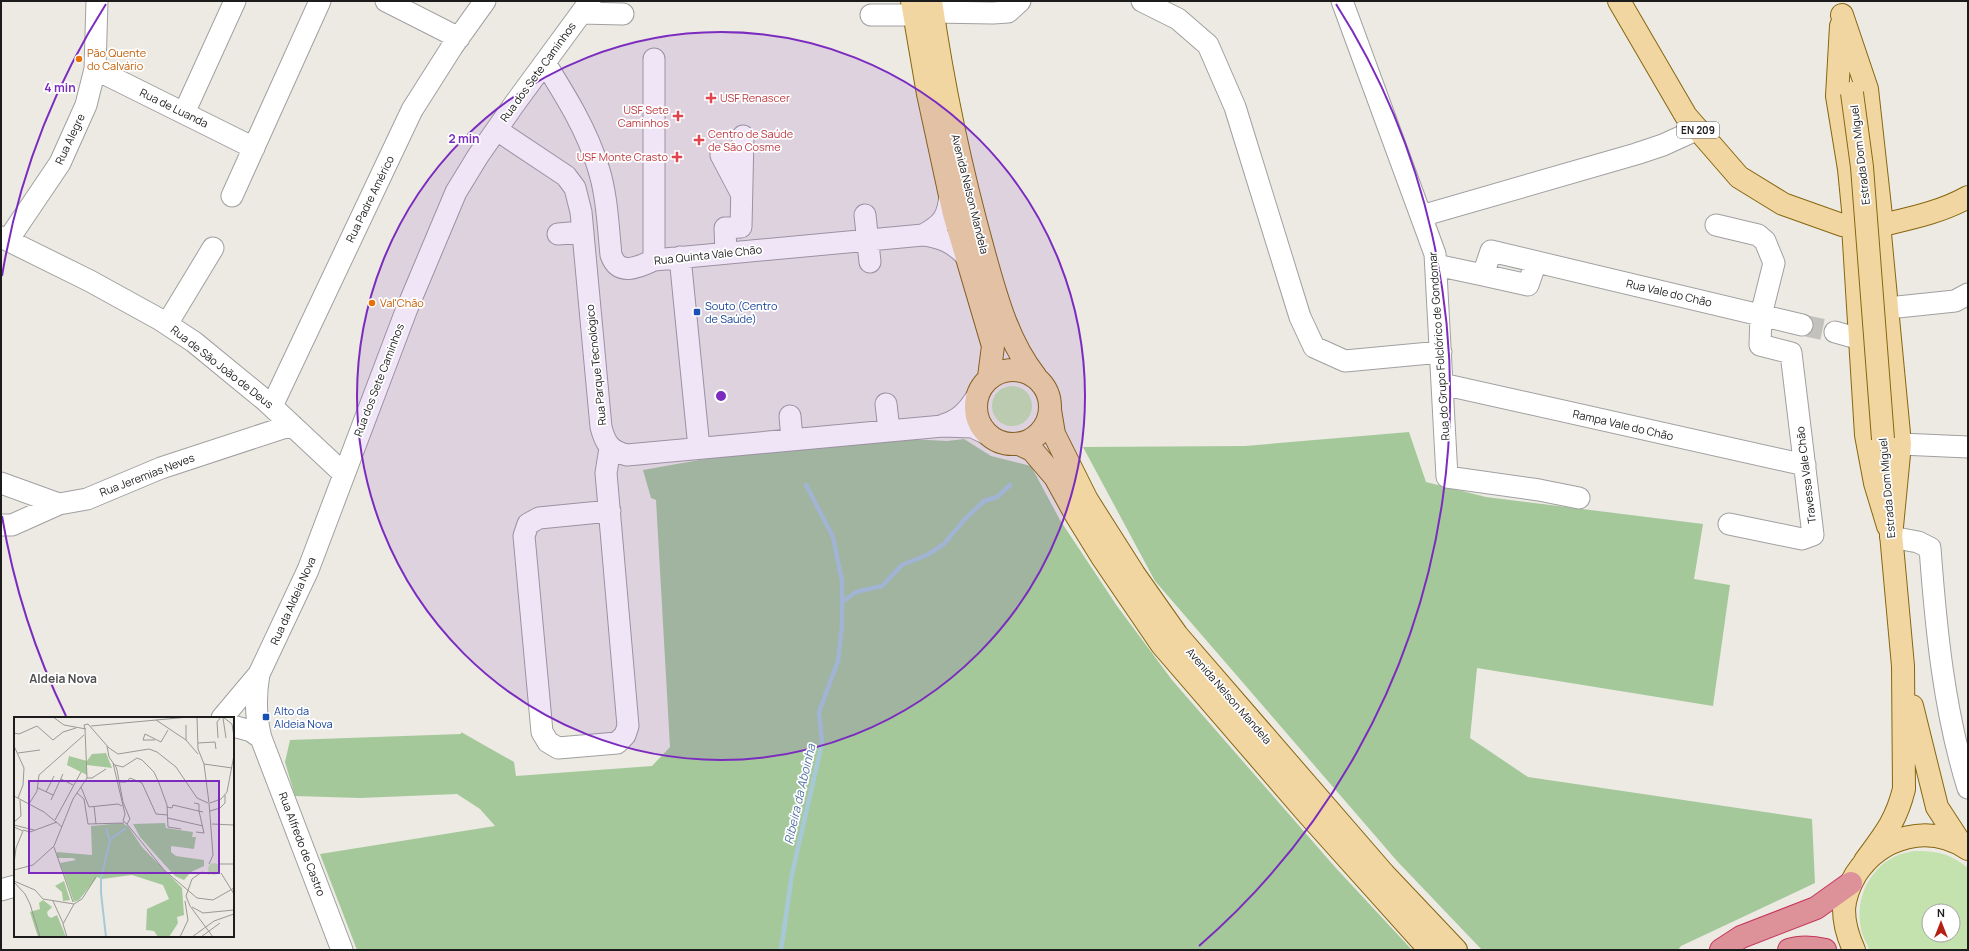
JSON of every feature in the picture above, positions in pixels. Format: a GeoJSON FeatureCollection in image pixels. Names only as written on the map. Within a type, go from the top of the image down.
{"type":"FeatureCollection","features":[{"type":"Feature","properties":{"kind":"highway"},"geometry":{"type":"LineString","coordinates":[[1721,950],[1741,936],[1816,908],[1851,883]]}},
{"type":"Feature","properties":{"kind":"highway"},"geometry":{"type":"LineString","coordinates":[[1789,950],[1795,948],[1814,947],[1826,950]]}},
{"type":"Feature","properties":{"kind":"main road","name":"EN 209"},"geometry":{"type":"LineString","coordinates":[[1619,1],[1686,116],[1739,177],[1783,204],[1830,222],[1854,226],[1859,238],[1868,241],[1877,238],[1881,226],[1930,213],[1951,206],[1968,197]]}},
{"type":"Feature","properties":{"kind":"main road","name":"Avenida Nelson Mandela"},"geometry":{"type":"LineString","coordinates":[[923,7],[928,94],[950,195],[966,256],[993,346],[989,377]]}},
{"type":"Feature","properties":{"kind":"main road","name":"Avenida Nelson Mandela"},"geometry":{"type":"LineString","coordinates":[[923,7],[939,56],[962,166],[993,284],[1017,350],[1036,378]]}},
{"type":"Feature","properties":{"kind":"main road"},"geometry":{"type":"LineString","coordinates":[[1841,8],[1837,96],[1849,169],[1854,226],[1866,435],[1875,483],[1891,537]]}},
{"type":"Feature","properties":{"kind":"main road"},"geometry":{"type":"LineString","coordinates":[[1841,8],[1867,89],[1881,226],[1891,442]]}},
{"type":"Feature","properties":{"kind":"main road","name":"Estrada Dom Miguel"},"geometry":{"type":"LineString","coordinates":[[1841,8],[1864,190],[1891,442],[1891,537],[1902,666],[1904,788],[1900,806],[1892,824],[1851,883],[1844,908],[1847,934],[1854,950]]}},
{"type":"Feature","properties":{"kind":"main road"},"geometry":{"type":"LineString","coordinates":[[1013,369],[1025,371],[1036,378],[1045,389],[1049,398],[1050,410],[1047,422],[1040,432],[1031,440],[1019,444],[1007,444],[995,440],[985,433],[978,422],[975,410],[976,398],[981,386],[989,377],[1000,371],[1013,369]]}},
{"type":"Feature","properties":{"kind":"main road","name":"Avenida Nelson Mandela"},"geometry":{"type":"LineString","coordinates":[[1050,410],[1054,434],[1088,500],[1134,574],[1173,630],[1384,874],[1456,950]]}},
{"type":"Feature","properties":{"kind":"main road","name":"Avenida Nelson Mandela"},"geometry":{"type":"LineString","coordinates":[[1019,444],[1032,450],[1055,477],[1102,557],[1162,645],[1302,807],[1430,950]]}},
{"type":"Feature","properties":{"kind":"main road","name":"Estrada Dom Miguel"},"geometry":{"type":"LineString","coordinates":[[1902,666],[1937,807],[1964,847]]}},
{"type":"Feature","properties":{"kind":"main road"},"geometry":{"type":"LineString","coordinates":[[1865,861],[1886,845],[1910,836],[1936,836],[1964,847]]}},
{"type":"Feature","properties":{"kind":"street","name":"Rua Alegre"},"geometry":{"type":"LineString","coordinates":[[5,239],[60,163],[86,105],[95,69],[97,1]]}},
{"type":"Feature","properties":{"kind":"street"},"geometry":{"type":"LineString","coordinates":[[184,113],[235,1]]}},
{"type":"Feature","properties":{"kind":"street"},"geometry":{"type":"LineString","coordinates":[[232,196],[320,1]]}},
{"type":"Feature","properties":{"kind":"street"},"geometry":{"type":"LineString","coordinates":[[386,1],[459,38]]}},
{"type":"Feature","properties":{"kind":"street","name":"Rua Padre Américo"},"geometry":{"type":"LineString","coordinates":[[272,406],[412,110],[485,1]]}},
{"type":"Feature","properties":{"kind":"street"},"geometry":{"type":"LineString","coordinates":[[871,15],[923,7],[993,13],[1008,12],[1020,1]]}},
{"type":"Feature","properties":{"kind":"street"},"geometry":{"type":"LineString","coordinates":[[1142,1],[1178,19],[1208,45],[1235,107],[1300,316],[1314,347],[1346,360],[1440,352]]}},
{"type":"Feature","properties":{"kind":"street","name":"Rua do Grupo Folclórico de Gondomar"},"geometry":{"type":"LineString","coordinates":[[1342,1],[1435,254],[1447,477],[1539,490],[1579,498]]}},
{"type":"Feature","properties":{"kind":"street"},"geometry":{"type":"LineString","coordinates":[[586,7],[623,14]]}},
{"type":"Feature","properties":{"kind":"street","name":"Rua dos Sete Caminhos"},"geometry":{"type":"LineString","coordinates":[[344,474],[406,311],[456,192],[478,156],[586,7]]}},
{"type":"Feature","properties":{"kind":"street"},"geometry":{"type":"LineString","coordinates":[[654,59],[654,260]]}},
{"type":"Feature","properties":{"kind":"street","name":"Rua Quinta Vale Chão"},"geometry":{"type":"LineString","coordinates":[[545,63],[588,139],[604,190],[611,255],[614,263],[622,268],[636,268],[654,260],[680,257],[923,235],[936,236],[950,242],[966,256]]}},
{"type":"Feature","properties":{"kind":"street","name":"Rua de Luanda"},"geometry":{"type":"LineString","coordinates":[[95,69],[254,148]]}},
{"type":"Feature","properties":{"kind":"street"},"geometry":{"type":"LineString","coordinates":[[1421,216],[1636,154],[1662,145],[1698,129]]}},
{"type":"Feature","properties":{"kind":"street","name":"Rua Parque Tecnológico"},"geometry":{"type":"LineString","coordinates":[[497,130],[566,176],[575,188],[582,212],[601,427],[604,440],[610,448]]}},
{"type":"Feature","properties":{"kind":"street"},"geometry":{"type":"LineString","coordinates":[[726,253],[724,228],[741,227],[743,136]]}},
{"type":"Feature","properties":{"kind":"street"},"geometry":{"type":"LineString","coordinates":[[721,155],[742,193]]}},
{"type":"Feature","properties":{"kind":"street","name":"Rua Quinta Vale Chão"},"geometry":{"type":"LineString","coordinates":[[923,235],[938,227],[945,217],[950,195]]}},
{"type":"Feature","properties":{"kind":"street"},"geometry":{"type":"LineString","coordinates":[[865,215],[870,262]]}},
{"type":"Feature","properties":{"kind":"street"},"geometry":{"type":"LineString","coordinates":[[1716,225],[1758,235],[1765,241],[1774,263],[1761,315],[1760,345],[1791,353]]}},
{"type":"Feature","properties":{"kind":"street"},"geometry":{"type":"LineString","coordinates":[[558,234],[583,232]]}},
{"type":"Feature","properties":{"kind":"street","name":"Rua de São João de Deus"},"geometry":{"type":"LineString","coordinates":[[5,239],[90,281],[167,324],[194,342],[272,406],[344,474]]}},
{"type":"Feature","properties":{"kind":"street"},"geometry":{"type":"LineString","coordinates":[[167,324],[213,248]]}},
{"type":"Feature","properties":{"kind":"street","name":"Rua Vale do Chão"},"geometry":{"type":"LineString","coordinates":[[1436,265],[1483,275],[1491,251],[1799,324]]}},
{"type":"Feature","properties":{"kind":"street"},"geometry":{"type":"LineString","coordinates":[[680,257],[699,448]]}},
{"type":"Feature","properties":{"kind":"street"},"geometry":{"type":"LineString","coordinates":[[1858,311],[1955,301],[1968,294]]}},
{"type":"Feature","properties":{"kind":"street","name":"Travessa Vale Chão"},"geometry":{"type":"LineString","coordinates":[[1729,524],[1802,539],[1813,535],[1791,353],[1799,324]]}},
{"type":"Feature","properties":{"kind":"street"},"geometry":{"type":"LineString","coordinates":[[1835,332],[1860,339]]}},
{"type":"Feature","properties":{"kind":"street","name":"Rampa Vale do Chão"},"geometry":{"type":"LineString","coordinates":[[1442,384],[1805,465]]}},
{"type":"Feature","properties":{"kind":"street"},"geometry":{"type":"LineString","coordinates":[[942,426],[956,421],[963,416],[976,398]]}},
{"type":"Feature","properties":{"kind":"street"},"geometry":{"type":"LineString","coordinates":[[886,404],[889,430]]}},
{"type":"Feature","properties":{"kind":"street"},"geometry":{"type":"LineString","coordinates":[[790,416],[792,439]]}},
{"type":"Feature","properties":{"kind":"street","name":"Rua Jeremias Neves"},"geometry":{"type":"LineString","coordinates":[[1,525],[12,525],[59,504],[87,499],[161,468],[292,425]]}},
{"type":"Feature","properties":{"kind":"street"},"geometry":{"type":"LineString","coordinates":[[610,511],[539,518],[528,524],[524,536],[542,732],[548,742],[558,748],[617,742],[625,735],[628,726],[610,511],[606,473],[610,448],[618,453],[627,455],[942,426],[973,427],[985,433]]}},
{"type":"Feature","properties":{"kind":"street"},"geometry":{"type":"LineString","coordinates":[[1891,442],[1968,447]]}},
{"type":"Feature","properties":{"kind":"street","name":"Rua da Aldeia Nova"},"geometry":{"type":"LineString","coordinates":[[223,717],[259,674],[308,570],[344,474]]}},
{"type":"Feature","properties":{"kind":"street"},"geometry":{"type":"LineString","coordinates":[[1,483],[59,504]]}},
{"type":"Feature","properties":{"kind":"street"},"geometry":{"type":"LineString","coordinates":[[1891,537],[1918,542],[1930,548],[1936,631],[1941,667],[1960,762],[1968,788]]}},
{"type":"Feature","properties":{"kind":"street","name":"Rua Alfredo de Castro"},"geometry":{"type":"LineString","coordinates":[[259,674],[255,698],[256,721],[261,738],[342,950]]}},
{"type":"Feature","properties":{"kind":"street"},"geometry":{"type":"LineString","coordinates":[[234,726],[251,731],[261,738]]}},
{"type":"Feature","properties":{"kind":"street"},"geometry":{"type":"LineString","coordinates":[[1,890],[14,886]]}},
{"type":"Feature","properties":{"kind":"green space"},"geometry":{"type":"Polygon","coordinates":[[[1012,386],[1020,388],[1026,392],[1030,398],[1032,406],[1030,414],[1026,420],[1020,424],[1012,426],[1004,424],[998,420],[994,414],[992,406],[994,398],[998,392],[1004,388],[1012,386]]]}},
{"type":"Feature","properties":{"kind":"green space"},"geometry":{"type":"Polygon","coordinates":[[[1409,432],[1426,482],[1486,497],[1703,524],[1694,579],[1730,585],[1713,706],[1477,668],[1470,738],[1528,777],[1812,819],[1815,883],[1681,946],[1678,950],[1482,950],[1397,861],[1155,581],[1083,447],[1245,446],[1409,432]]]}},
{"type":"Feature","properties":{"kind":"green space"},"geometry":{"type":"Polygon","coordinates":[[[891,438],[947,441],[964,439],[991,456],[1031,466],[1060,520],[1117,606],[1172,680],[1335,867],[1412,950],[357,950],[320,854],[495,826],[480,809],[457,794],[360,798],[295,796],[285,762],[290,740],[461,734],[461,732],[514,762],[516,776],[652,766],[670,747],[656,500],[651,498],[643,470],[800,442],[891,438]]]}},
{"type":"Feature","properties":{"kind":"green space"},"geometry":{"type":"Polygon","coordinates":[[[1913,851],[1936,852],[1955,859],[1968,868],[1968,950],[1869,949],[1863,937],[1860,919],[1862,898],[1870,879],[1876,871],[1883,864],[1897,856],[1913,851]]]}},
{"type":"Feature","properties":{"kind":"waterway","name":"Ribeira da Aboinha"},"geometry":{"type":"LineString","coordinates":[[781,950],[792,874],[822,743],[819,712],[838,661],[842,625],[842,581],[833,537],[806,485]]}},
{"type":"Feature","properties":{"kind":"waterway"},"geometry":{"type":"LineString","coordinates":[[842,602],[856,592],[882,586],[902,565],[927,555],[944,544],[965,519],[984,501],[997,497],[1010,485]]}},
{"type":"Feature","properties":{"kind":"tunnel"},"geometry":{"type":"LineString","coordinates":[[1802,325],[1835,332]]}},
{"type":"Feature","properties":{"kind":"place","name":"Pão Quente do Calvário"},"geometry":{"type":"Point","coordinates":[79,59]}},
{"type":"Feature","properties":{"kind":"place","name":"USF Renascer"},"geometry":{"type":"Point","coordinates":[711,98]}},
{"type":"Feature","properties":{"kind":"place","name":"USF Sete Caminhos"},"geometry":{"type":"Point","coordinates":[678,116]}},
{"type":"Feature","properties":{"kind":"place","name":"Centro de Saúde de São Cosme"},"geometry":{"type":"Point","coordinates":[699,140]}},
{"type":"Feature","properties":{"kind":"place","name":"USF Monte Crasto"},"geometry":{"type":"Point","coordinates":[677,157]}},
{"type":"Feature","properties":{"kind":"place","name":"Val'Chão"},"geometry":{"type":"Point","coordinates":[372,303]}},
{"type":"Feature","properties":{"kind":"place","name":"Souto (Centro de Saúde)"},"geometry":{"type":"Point","coordinates":[697,312]}},
{"type":"Feature","properties":{"kind":"place","name":"Alto da Aldeia Nova"},"geometry":{"type":"Point","coordinates":[266,717]}},
{"type":"Feature","properties":{"kind":"district","name":"Aldeia Nova"},"geometry":{"type":"Point","coordinates":[63,679]}}]}
